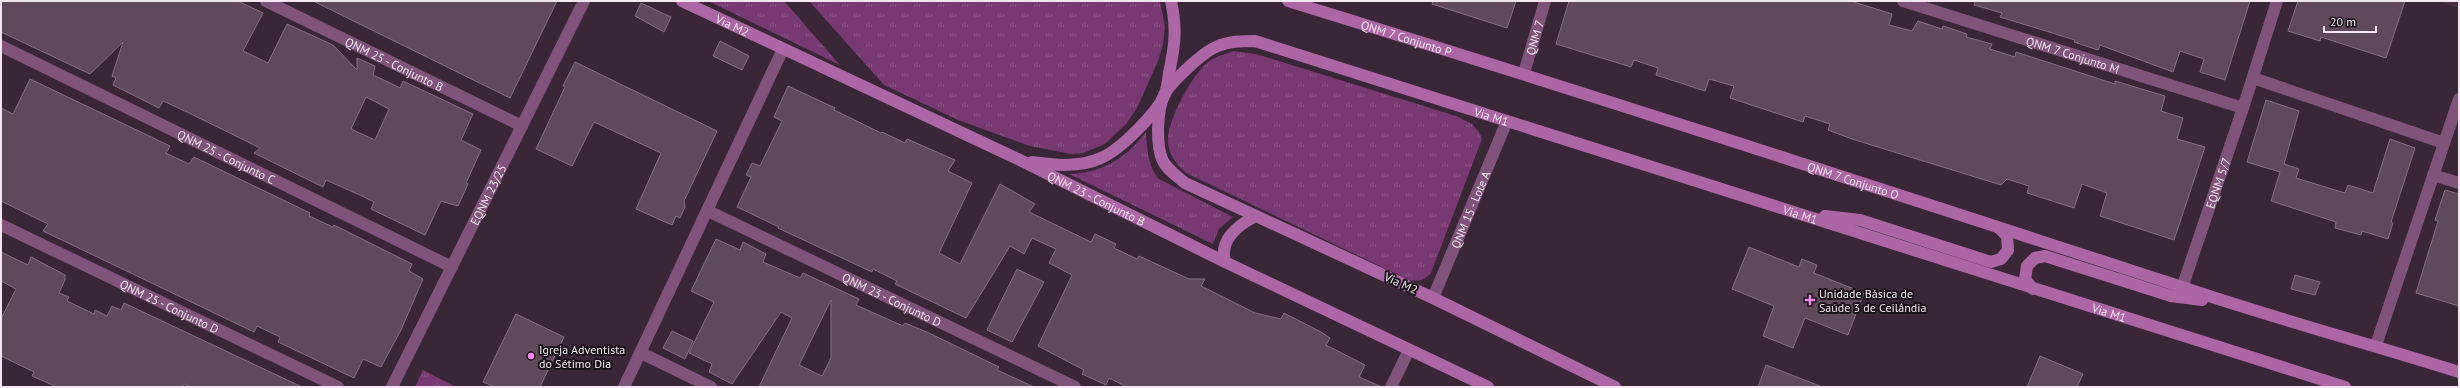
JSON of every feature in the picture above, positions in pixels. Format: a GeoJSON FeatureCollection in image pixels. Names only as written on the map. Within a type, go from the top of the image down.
{"type":"FeatureCollection","features":[{"type":"Feature","properties":{"kind":"main road","name":"Via M2"},"geometry":{"type":"LineString","coordinates":[[682,1],[783,49]]}},
{"type":"Feature","properties":{"kind":"main road","name":"Via M2"},"geometry":{"type":"LineString","coordinates":[[1171,1],[1176,24],[1176,43],[1158,124],[1158,143],[1162,160],[1172,172],[1185,183],[1432,298],[1615,387]]}},
{"type":"Feature","properties":{"kind":"main road","name":"QNM 7 Conjunto P"},"geometry":{"type":"LineString","coordinates":[[1288,1],[1524,73]]}},
{"type":"Feature","properties":{"kind":"main road","name":"Via M1"},"geometry":{"type":"LineString","coordinates":[[1022,161],[1062,165],[1082,164],[1101,158],[1119,147],[1138,130],[1164,95],[1188,67],[1215,47],[1234,41],[1255,41],[2345,387]]}},
{"type":"Feature","properties":{"kind":"main road","name":"QNM 23 - Conjunto B"},"geometry":{"type":"LineString","coordinates":[[783,49],[1022,161],[1225,262],[1488,387]]}},
{"type":"Feature","properties":{"kind":"main road","name":"QNM 7 Conjunto O"},"geometry":{"type":"LineString","coordinates":[[1524,73],[2182,288]]}},
{"type":"Feature","properties":{"kind":"main road"},"geometry":{"type":"LineString","coordinates":[[1800,214],[1860,220],[1991,262],[2001,259],[2008,250],[2008,236],[1997,227]]}},
{"type":"Feature","properties":{"kind":"main road"},"geometry":{"type":"LineString","coordinates":[[1225,262],[1224,247],[1230,236],[1238,226],[1256,216]]}},
{"type":"Feature","properties":{"kind":"main road"},"geometry":{"type":"LineString","coordinates":[[2033,289],[2025,278],[2027,266],[2035,258],[2045,256],[2171,296],[2235,304]]}},
{"type":"Feature","properties":{"kind":"main road"},"geometry":{"type":"LineString","coordinates":[[2182,288],[2376,345],[2459,372]]}},
{"type":"Feature","properties":{"kind":"street","name":"QNM 25 - Conjunto B"},"geometry":{"type":"LineString","coordinates":[[266,1],[522,126]]}},
{"type":"Feature","properties":{"kind":"street","name":"EQNM 23/25"},"geometry":{"type":"LineString","coordinates":[[392,387],[584,1]]}},
{"type":"Feature","properties":{"kind":"street","name":"QNM 7"},"geometry":{"type":"LineString","coordinates":[[1524,73],[1545,1]]}},
{"type":"Feature","properties":{"kind":"street","name":"QNM 7 Conjunto M"},"geometry":{"type":"LineString","coordinates":[[1903,1],[2243,108]]}},
{"type":"Feature","properties":{"kind":"street","name":"EQNM 5/7"},"geometry":{"type":"LineString","coordinates":[[2182,288],[2243,108],[2276,1]]}},
{"type":"Feature","properties":{"kind":"street","name":"QNM 25 - Conjunto C"},"geometry":{"type":"LineString","coordinates":[[1,46],[452,267]]}},
{"type":"Feature","properties":{"kind":"street"},"geometry":{"type":"LineString","coordinates":[[624,387],[783,49]]}},
{"type":"Feature","properties":{"kind":"street"},"geometry":{"type":"LineString","coordinates":[[2252,78],[2444,144]]}},
{"type":"Feature","properties":{"kind":"street"},"geometry":{"type":"LineString","coordinates":[[2376,345],[2459,100]]}},
{"type":"Feature","properties":{"kind":"street","name":"QNM 15 - Lote A"},"geometry":{"type":"LineString","coordinates":[[1432,298],[1507,121]]}},
{"type":"Feature","properties":{"kind":"street"},"geometry":{"type":"LineString","coordinates":[[2433,175],[2459,183]]}},
{"type":"Feature","properties":{"kind":"street","name":"QNM 23 - Conjunto D"},"geometry":{"type":"LineString","coordinates":[[708,211],[1075,387]]}},
{"type":"Feature","properties":{"kind":"street","name":"QNM 25 - Conjunto D"},"geometry":{"type":"LineString","coordinates":[[1,225],[338,387]]}},
{"type":"Feature","properties":{"kind":"street"},"geometry":{"type":"LineString","coordinates":[[1391,387],[1409,350]]}},
{"type":"Feature","properties":{"kind":"street"},"geometry":{"type":"LineString","coordinates":[[640,353],[711,387]]}},
{"type":"Feature","properties":{"kind":"shaded area"},"geometry":{"type":"Polygon","coordinates":[[[2436,1],[2459,1],[2459,8],[2436,1]]]}},
{"type":"Feature","properties":{"kind":"green space"},"geometry":{"type":"Polygon","coordinates":[[[708,1],[784,1],[840,65],[708,1]]]}},
{"type":"Feature","properties":{"kind":"green space"},"geometry":{"type":"Polygon","coordinates":[[[809,1],[1160,1],[1165,27],[1163,44],[1158,61],[1137,108],[1126,124],[1105,144],[1083,153],[1071,154],[1030,146],[958,120],[884,85],[809,1]]]}},
{"type":"Feature","properties":{"kind":"green space"},"geometry":{"type":"Polygon","coordinates":[[[1234,51],[1256,54],[1456,116],[1472,124],[1479,132],[1482,139],[1431,273],[1419,281],[1409,280],[1186,173],[1179,166],[1173,158],[1168,145],[1169,132],[1176,110],[1188,87],[1202,68],[1214,58],[1234,51]]]}},
{"type":"Feature","properties":{"kind":"green space"},"geometry":{"type":"Polygon","coordinates":[[[1146,132],[1150,163],[1159,179],[1233,217],[1219,229],[1213,244],[1069,174],[1092,171],[1103,167],[1122,156],[1146,132]]]}},
{"type":"Feature","properties":{"kind":"green space"},"geometry":{"type":"Polygon","coordinates":[[[423,370],[456,387],[415,387],[423,370]]]}},
{"type":"Feature","properties":{"kind":"building"},"geometry":{"type":"Polygon","coordinates":[[[1,1],[238,1],[263,13],[243,51],[268,63],[287,24],[333,45],[357,70],[357,58],[375,66],[373,75],[400,88],[403,81],[473,114],[461,140],[481,150],[466,183],[468,184],[458,206],[441,201],[425,235],[371,209],[374,202],[362,196],[326,180],[323,187],[254,153],[260,148],[187,112],[163,101],[159,108],[113,85],[116,78],[112,76],[123,42],[90,74],[1,32],[1,1]],[[366,97],[351,129],[375,140],[389,109],[366,97]]]}},
{"type":"Feature","properties":{"kind":"building"},"geometry":{"type":"Polygon","coordinates":[[[313,1],[557,1],[510,98],[313,1]]]}},
{"type":"Feature","properties":{"kind":"building"},"geometry":{"type":"Polygon","coordinates":[[[1433,1],[1516,1],[1507,28],[1432,4],[1433,1]]]}},
{"type":"Feature","properties":{"kind":"building"},"geometry":{"type":"Polygon","coordinates":[[[1569,1],[1851,1],[1892,14],[1889,25],[1912,31],[1918,21],[1942,29],[1943,26],[1967,34],[1966,37],[1992,44],[1990,49],[2015,57],[2016,52],[2115,84],[2115,81],[2165,96],[2161,111],[2183,118],[2177,139],[2205,147],[2174,240],[2100,216],[2107,193],[2082,184],[2074,208],[2027,193],[2029,186],[2007,179],[2001,185],[1852,139],[1828,130],[1830,124],[1805,116],[1803,122],[1730,98],[1734,86],[1709,79],[1705,91],[1656,75],[1658,68],[1634,60],[1631,67],[1556,44],[1569,1]]]}},
{"type":"Feature","properties":{"kind":"building"},"geometry":{"type":"Polygon","coordinates":[[[1975,1],[2250,1],[2225,80],[2200,72],[2204,59],[2180,51],[2173,72],[2100,45],[2098,50],[2074,42],[2075,40],[2000,17],[2002,13],[1974,5],[1975,1]]]}},
{"type":"Feature","properties":{"kind":"building"},"geometry":{"type":"Polygon","coordinates":[[[2298,1],[2405,1],[2386,58],[2321,37],[2320,41],[2288,31],[2298,1]]]}},
{"type":"Feature","properties":{"kind":"building"},"geometry":{"type":"Polygon","coordinates":[[[641,3],[671,17],[664,32],[635,16],[641,3]]]}},
{"type":"Feature","properties":{"kind":"building"},"geometry":{"type":"Polygon","coordinates":[[[720,41],[749,56],[742,70],[713,56],[720,41]]]}},
{"type":"Feature","properties":{"kind":"building"},"geometry":{"type":"Polygon","coordinates":[[[575,62],[717,131],[684,201],[685,207],[680,218],[676,216],[672,225],[636,209],[661,153],[594,122],[572,166],[536,149],[575,62]]]}},
{"type":"Feature","properties":{"kind":"building"},"geometry":{"type":"Polygon","coordinates":[[[30,79],[170,146],[166,153],[189,164],[194,157],[310,213],[309,216],[333,227],[334,225],[412,264],[409,271],[423,279],[401,330],[381,367],[363,359],[354,378],[278,342],[280,337],[257,326],[254,332],[43,231],[48,224],[1,201],[1,108],[13,114],[30,79]]]}},
{"type":"Feature","properties":{"kind":"building"},"geometry":{"type":"Polygon","coordinates":[[[788,86],[835,108],[834,110],[881,133],[882,132],[905,143],[907,139],[955,160],[948,171],[972,183],[939,253],[960,264],[1000,184],[1035,204],[1029,212],[1091,242],[1095,234],[1116,244],[1114,248],[1137,259],[1139,256],[1189,279],[1205,279],[1201,286],[1255,313],[1281,319],[1284,313],[1321,332],[1330,338],[1326,345],[1365,365],[1359,377],[1382,387],[1127,387],[1109,378],[1106,385],[1082,374],[1084,370],[1038,346],[1072,275],[1049,263],[1056,249],[1032,238],[1024,254],[1010,246],[966,318],[895,284],[897,281],[873,269],[872,272],[778,228],[779,227],[737,207],[751,177],[746,175],[752,163],[760,166],[782,121],[774,117],[788,86]]]}},
{"type":"Feature","properties":{"kind":"building"},"geometry":{"type":"Polygon","coordinates":[[[2266,100],[2299,111],[2284,164],[2299,169],[2296,178],[2345,193],[2348,185],[2373,193],[2390,139],[2415,148],[2391,222],[2393,223],[2388,239],[2362,231],[2361,235],[2335,228],[2336,222],[2271,201],[2280,172],[2247,162],[2266,100]]]}},
{"type":"Feature","properties":{"kind":"building"},"geometry":{"type":"Polygon","coordinates":[[[2445,190],[2459,194],[2459,306],[2416,293],[2438,221],[2435,220],[2445,190]]]}},
{"type":"Feature","properties":{"kind":"building"},"geometry":{"type":"Polygon","coordinates":[[[716,239],[740,250],[743,242],[766,254],[763,262],[800,278],[803,273],[859,299],[856,305],[903,326],[905,323],[929,333],[999,367],[997,370],[1034,387],[759,387],[792,318],[781,312],[732,384],[709,372],[712,364],[689,353],[714,302],[691,291],[716,239]],[[831,300],[799,365],[822,376],[831,358],[831,300]]]}},
{"type":"Feature","properties":{"kind":"building","name":"Unidade Básica de Saúde 3 de Ceilândia"},"geometry":{"type":"Polygon","coordinates":[[[1749,247],[1799,267],[1802,259],[1817,265],[1814,273],[1864,293],[1848,335],[1805,318],[1793,348],[1763,336],[1774,306],[1732,289],[1749,247]]]}},
{"type":"Feature","properties":{"kind":"building"},"geometry":{"type":"Polygon","coordinates":[[[1,252],[28,265],[31,257],[65,275],[65,280],[59,293],[69,297],[67,301],[94,314],[95,310],[107,316],[112,306],[121,310],[124,303],[302,387],[191,387],[184,384],[182,387],[57,387],[32,376],[34,372],[1,356],[1,319],[16,289],[1,281],[1,252]]]}},
{"type":"Feature","properties":{"kind":"building"},"geometry":{"type":"Polygon","coordinates":[[[1017,269],[1044,282],[1012,342],[987,330],[1017,269]]]}},
{"type":"Feature","properties":{"kind":"building"},"geometry":{"type":"Polygon","coordinates":[[[2295,275],[2320,282],[2315,295],[2291,289],[2295,275]]]}},
{"type":"Feature","properties":{"kind":"building"},"geometry":{"type":"Polygon","coordinates":[[[516,314],[564,337],[540,387],[495,387],[483,382],[516,314]]]}},
{"type":"Feature","properties":{"kind":"building"},"geometry":{"type":"Polygon","coordinates":[[[672,331],[693,341],[685,359],[663,348],[672,331]]]}},
{"type":"Feature","properties":{"kind":"building"},"geometry":{"type":"Polygon","coordinates":[[[2040,356],[2083,374],[2077,387],[2027,387],[2040,356]]]}},
{"type":"Feature","properties":{"kind":"building"},"geometry":{"type":"Polygon","coordinates":[[[1766,365],[1820,386],[1820,387],[1758,387],[1766,365]]]}},
{"type":"Feature","properties":{"kind":"place","name":"Unidade Básica de Saúde 3 de Ceilândia"},"geometry":{"type":"Point","coordinates":[1810,300]}},
{"type":"Feature","properties":{"kind":"place","name":"Igreja Adventista do Sétimo Dia"},"geometry":{"type":"Point","coordinates":[531,356]}}]}
